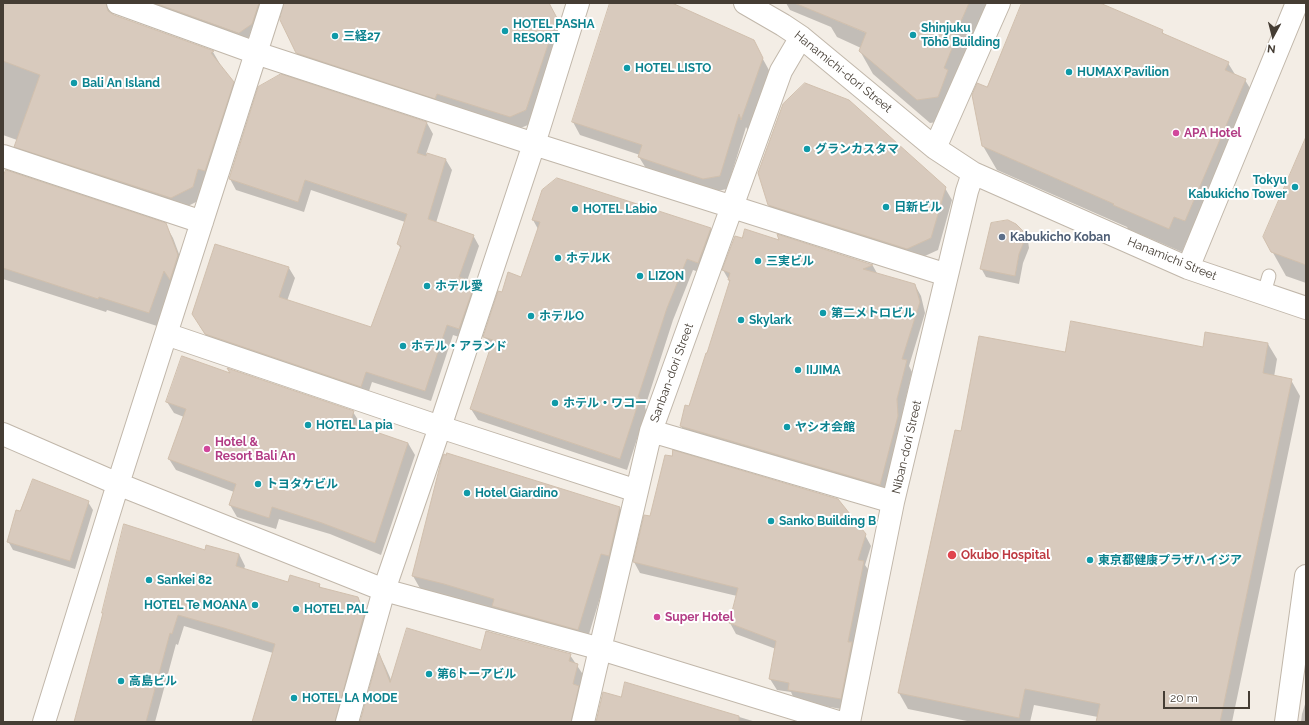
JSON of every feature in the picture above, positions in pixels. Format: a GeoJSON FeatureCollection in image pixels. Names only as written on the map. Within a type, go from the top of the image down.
{"type":"FeatureCollection","features":[{"type":"Feature","properties":{"kind":"street"},"geometry":{"type":"LineString","coordinates":[[118,3],[256,53],[534,144],[947,275]]}},
{"type":"Feature","properties":{"kind":"street"},"geometry":{"type":"LineString","coordinates":[[44,722],[118,484],[272,3]]}},
{"type":"Feature","properties":{"kind":"street"},"geometry":{"type":"LineString","coordinates":[[347,722],[384,590],[534,144],[578,3]]}},
{"type":"Feature","properties":{"kind":"street","name":"Hanamichi-dori Street"},"geometry":{"type":"LineString","coordinates":[[745,3],[801,37],[935,148]]}},
{"type":"Feature","properties":{"kind":"street"},"geometry":{"type":"LineString","coordinates":[[935,148],[999,3]]}},
{"type":"Feature","properties":{"kind":"street"},"geometry":{"type":"LineString","coordinates":[[1188,268],[1298,3]]}},
{"type":"Feature","properties":{"kind":"street","name":"Sanban-dori Street"},"geometry":{"type":"LineString","coordinates":[[583,722],[651,430],[780,71],[801,37]]}},
{"type":"Feature","properties":{"kind":"street","name":"Hanamichi Street"},"geometry":{"type":"LineString","coordinates":[[935,148],[973,174],[1188,268],[1267,285],[1306,308]]}},
{"type":"Feature","properties":{"kind":"street"},"geometry":{"type":"LineString","coordinates":[[3,156],[202,222]]}},
{"type":"Feature","properties":{"kind":"street","name":"Niban-dori Street"},"geometry":{"type":"LineString","coordinates":[[849,722],[893,502],[967,191],[973,174]]}},
{"type":"Feature","properties":{"kind":"street"},"geometry":{"type":"LineString","coordinates":[[166,334],[440,427],[637,491]]}},
{"type":"Feature","properties":{"kind":"street"},"geometry":{"type":"LineString","coordinates":[[651,430],[893,502]]}},
{"type":"Feature","properties":{"kind":"street"},"geometry":{"type":"LineString","coordinates":[[3,434],[118,484],[384,590],[601,649],[838,722]]}},
{"type":"Feature","properties":{"kind":"street"},"geometry":{"type":"LineString","coordinates":[[1286,722],[1306,576]]}},
{"type":"Feature","properties":{"kind":"building"},"geometry":{"type":"Polygon","coordinates":[[[3,3],[106,3],[108,11],[114,15],[214,51],[211,53],[234,82],[205,171],[198,169],[193,187],[171,198],[14,147],[40,75],[3,61],[3,3]]]}},
{"type":"Feature","properties":{"kind":"building"},"geometry":{"type":"Polygon","coordinates":[[[155,3],[259,3],[252,24],[239,33],[155,3]]]}},
{"type":"Feature","properties":{"kind":"building"},"geometry":{"type":"Polygon","coordinates":[[[284,3],[549,3],[557,18],[526,110],[510,117],[437,94],[435,99],[296,53],[280,20],[284,3]]]}},
{"type":"Feature","properties":{"kind":"building"},"geometry":{"type":"Polygon","coordinates":[[[610,3],[672,3],[754,40],[763,58],[741,120],[739,114],[720,176],[703,179],[638,157],[642,145],[572,122],[610,3]]]}},
{"type":"Feature","properties":{"kind":"building","name":"Shinjuku Tōhō Building"},"geometry":{"type":"Polygon","coordinates":[[[795,3],[969,3],[955,35],[957,36],[944,68],[948,70],[938,97],[917,100],[859,51],[866,33],[795,3]]]}},
{"type":"Feature","properties":{"kind":"building"},"geometry":{"type":"Polygon","coordinates":[[[1022,3],[1100,3],[1163,30],[1162,33],[1229,62],[1225,70],[1246,79],[1185,221],[1174,217],[1169,229],[982,146],[972,95],[977,83],[987,87],[1022,3]]]}},
{"type":"Feature","properties":{"kind":"building"},"geometry":{"type":"Polygon","coordinates":[[[281,74],[427,122],[417,153],[426,156],[427,153],[446,159],[428,219],[474,235],[459,277],[475,283],[459,329],[447,325],[425,391],[366,372],[361,387],[205,334],[192,314],[215,244],[289,267],[279,297],[371,327],[401,246],[397,244],[407,214],[305,180],[298,202],[229,179],[258,87],[281,74]]]}},
{"type":"Feature","properties":{"kind":"building"},"geometry":{"type":"Polygon","coordinates":[[[805,83],[849,100],[946,187],[931,238],[907,249],[768,205],[758,173],[783,104],[805,83]]]}},
{"type":"Feature","properties":{"kind":"building","name":"Tokyu Kabukicho Tower"},"geometry":{"type":"Polygon","coordinates":[[[1306,137],[1306,265],[1271,252],[1263,237],[1306,137]]]}},
{"type":"Feature","properties":{"kind":"building"},"geometry":{"type":"Polygon","coordinates":[[[6,170],[166,223],[178,255],[170,280],[164,271],[149,313],[99,297],[98,299],[3,268],[3,177],[6,170]]]}},
{"type":"Feature","properties":{"kind":"building"},"geometry":{"type":"Polygon","coordinates":[[[557,178],[711,228],[698,263],[687,259],[667,308],[638,397],[640,398],[620,459],[470,409],[493,340],[483,337],[498,291],[502,292],[508,272],[521,277],[540,222],[532,220],[542,190],[557,178]]]}},
{"type":"Feature","properties":{"kind":"building"},"geometry":{"type":"Polygon","coordinates":[[[1008,220],[1016,224],[1023,231],[1025,239],[1019,254],[1015,276],[980,269],[991,223],[1008,220]]]}},
{"type":"Feature","properties":{"kind":"building"},"geometry":{"type":"Polygon","coordinates":[[[745,229],[779,240],[777,234],[873,265],[863,269],[915,284],[920,302],[902,359],[907,360],[897,399],[898,416],[880,485],[680,426],[685,405],[689,406],[730,280],[728,280],[730,273],[722,270],[735,236],[742,238],[745,229]]]}},
{"type":"Feature","properties":{"kind":"building","name":"東京都健康プラザハイジア"},"geometry":{"type":"Polygon","coordinates":[[[1071,321],[1203,347],[1205,332],[1268,343],[1263,373],[1292,379],[1220,722],[1096,722],[1100,704],[1025,689],[1019,718],[898,693],[955,430],[961,431],[979,336],[1065,352],[1071,321]]]}},
{"type":"Feature","properties":{"kind":"building"},"geometry":{"type":"Polygon","coordinates":[[[182,356],[230,373],[227,368],[354,411],[350,423],[408,443],[375,543],[322,523],[272,507],[269,518],[229,505],[236,484],[168,459],[186,409],[166,402],[182,356]]]}},
{"type":"Feature","properties":{"kind":"building"},"geometry":{"type":"Polygon","coordinates":[[[673,450],[838,499],[866,534],[858,560],[864,561],[848,642],[852,642],[841,699],[788,690],[789,683],[769,679],[776,641],[729,623],[738,588],[633,562],[644,515],[650,516],[665,455],[672,456],[673,450]]]}},
{"type":"Feature","properties":{"kind":"building"},"geometry":{"type":"Polygon","coordinates":[[[447,453],[620,507],[609,556],[601,554],[578,630],[492,606],[494,599],[412,576],[442,458],[444,454],[446,455],[447,453]]]}},
{"type":"Feature","properties":{"kind":"building"},"geometry":{"type":"Polygon","coordinates":[[[33,479],[89,501],[70,561],[7,542],[16,510],[20,511],[33,479]]]}},
{"type":"Feature","properties":{"kind":"building"},"geometry":{"type":"Polygon","coordinates":[[[124,524],[205,550],[206,545],[239,554],[236,566],[288,582],[290,575],[320,584],[319,587],[358,597],[364,614],[335,722],[252,722],[275,644],[178,615],[172,634],[170,633],[146,722],[74,722],[103,613],[124,524]]]}},
{"type":"Feature","properties":{"kind":"building"},"geometry":{"type":"Polygon","coordinates":[[[407,628],[481,650],[486,631],[571,654],[569,661],[578,664],[573,684],[579,686],[571,722],[360,722],[379,653],[390,682],[407,628]]]}},
{"type":"Feature","properties":{"kind":"building"},"geometry":{"type":"Polygon","coordinates":[[[625,682],[739,716],[739,722],[596,722],[603,692],[621,697],[625,682]]]}},
{"type":"Feature","properties":{"kind":"place","name":"HOTEL PASHA RESORT"},"geometry":{"type":"Point","coordinates":[505,31]}},
{"type":"Feature","properties":{"kind":"place","name":"Shinjuku Tōhō Building"},"geometry":{"type":"Point","coordinates":[913,35]}},
{"type":"Feature","properties":{"kind":"place","name":"三経27"},"geometry":{"type":"Point","coordinates":[335,36]}},
{"type":"Feature","properties":{"kind":"place","name":"HOTEL LISTO"},"geometry":{"type":"Point","coordinates":[627,68]}},
{"type":"Feature","properties":{"kind":"place","name":"HUMAX Pavilion"},"geometry":{"type":"Point","coordinates":[1069,72]}},
{"type":"Feature","properties":{"kind":"place","name":"Bali An Island"},"geometry":{"type":"Point","coordinates":[74,83]}},
{"type":"Feature","properties":{"kind":"place","name":"APA Hotel"},"geometry":{"type":"Point","coordinates":[1176,133]}},
{"type":"Feature","properties":{"kind":"place","name":"グランカスタマ"},"geometry":{"type":"Point","coordinates":[807,149]}},
{"type":"Feature","properties":{"kind":"place","name":"Tokyu Kabukicho Tower"},"geometry":{"type":"Point","coordinates":[1295,187]}},
{"type":"Feature","properties":{"kind":"place","name":"日新ビル"},"geometry":{"type":"Point","coordinates":[886,207]}},
{"type":"Feature","properties":{"kind":"place","name":"HOTEL Labio"},"geometry":{"type":"Point","coordinates":[575,209]}},
{"type":"Feature","properties":{"kind":"place","name":"Kabukicho Koban"},"geometry":{"type":"Point","coordinates":[1002,237]}},
{"type":"Feature","properties":{"kind":"place","name":"ホテルK"},"geometry":{"type":"Point","coordinates":[558,258]}},
{"type":"Feature","properties":{"kind":"place","name":"三実ビル"},"geometry":{"type":"Point","coordinates":[758,261]}},
{"type":"Feature","properties":{"kind":"place","name":"LIZON"},"geometry":{"type":"Point","coordinates":[640,276]}},
{"type":"Feature","properties":{"kind":"place","name":"ホテル愛"},"geometry":{"type":"Point","coordinates":[427,286]}},
{"type":"Feature","properties":{"kind":"place","name":"第二メトロビル"},"geometry":{"type":"Point","coordinates":[823,313]}},
{"type":"Feature","properties":{"kind":"place","name":"ホテルO"},"geometry":{"type":"Point","coordinates":[531,316]}},
{"type":"Feature","properties":{"kind":"place","name":"Skylark"},"geometry":{"type":"Point","coordinates":[741,320]}},
{"type":"Feature","properties":{"kind":"place","name":"ホテル・アランド"},"geometry":{"type":"Point","coordinates":[403,346]}},
{"type":"Feature","properties":{"kind":"place","name":"IIJIMA"},"geometry":{"type":"Point","coordinates":[798,370]}},
{"type":"Feature","properties":{"kind":"place","name":"ホテル・ワコー"},"geometry":{"type":"Point","coordinates":[555,403]}},
{"type":"Feature","properties":{"kind":"place","name":"HOTEL La pia"},"geometry":{"type":"Point","coordinates":[308,425]}},
{"type":"Feature","properties":{"kind":"place","name":"ヤシオ会館"},"geometry":{"type":"Point","coordinates":[787,427]}},
{"type":"Feature","properties":{"kind":"place","name":"Hotel & Resort Bali An"},"geometry":{"type":"Point","coordinates":[207,449]}},
{"type":"Feature","properties":{"kind":"place","name":"トヨタケビル"},"geometry":{"type":"Point","coordinates":[258,484]}},
{"type":"Feature","properties":{"kind":"place","name":"Hotel Giardino"},"geometry":{"type":"Point","coordinates":[467,493]}},
{"type":"Feature","properties":{"kind":"place","name":"Sanko Building B"},"geometry":{"type":"Point","coordinates":[771,521]}},
{"type":"Feature","properties":{"kind":"place","name":"Okubo Hospital"},"geometry":{"type":"Point","coordinates":[952,555]}},
{"type":"Feature","properties":{"kind":"place","name":"東京都健康プラザハイジア"},"geometry":{"type":"Point","coordinates":[1090,560]}},
{"type":"Feature","properties":{"kind":"place","name":"Sankei 82"},"geometry":{"type":"Point","coordinates":[149,580]}},
{"type":"Feature","properties":{"kind":"place","name":"HOTEL Te MOANA"},"geometry":{"type":"Point","coordinates":[255,605]}},
{"type":"Feature","properties":{"kind":"place","name":"HOTEL PAL"},"geometry":{"type":"Point","coordinates":[296,609]}},
{"type":"Feature","properties":{"kind":"place","name":"Super Hotel"},"geometry":{"type":"Point","coordinates":[657,617]}},
{"type":"Feature","properties":{"kind":"place","name":"第6トーアビル"},"geometry":{"type":"Point","coordinates":[429,674]}},
{"type":"Feature","properties":{"kind":"place","name":"高島ビル"},"geometry":{"type":"Point","coordinates":[121,681]}},
{"type":"Feature","properties":{"kind":"place","name":"HOTEL LA MODE"},"geometry":{"type":"Point","coordinates":[294,698]}}]}
